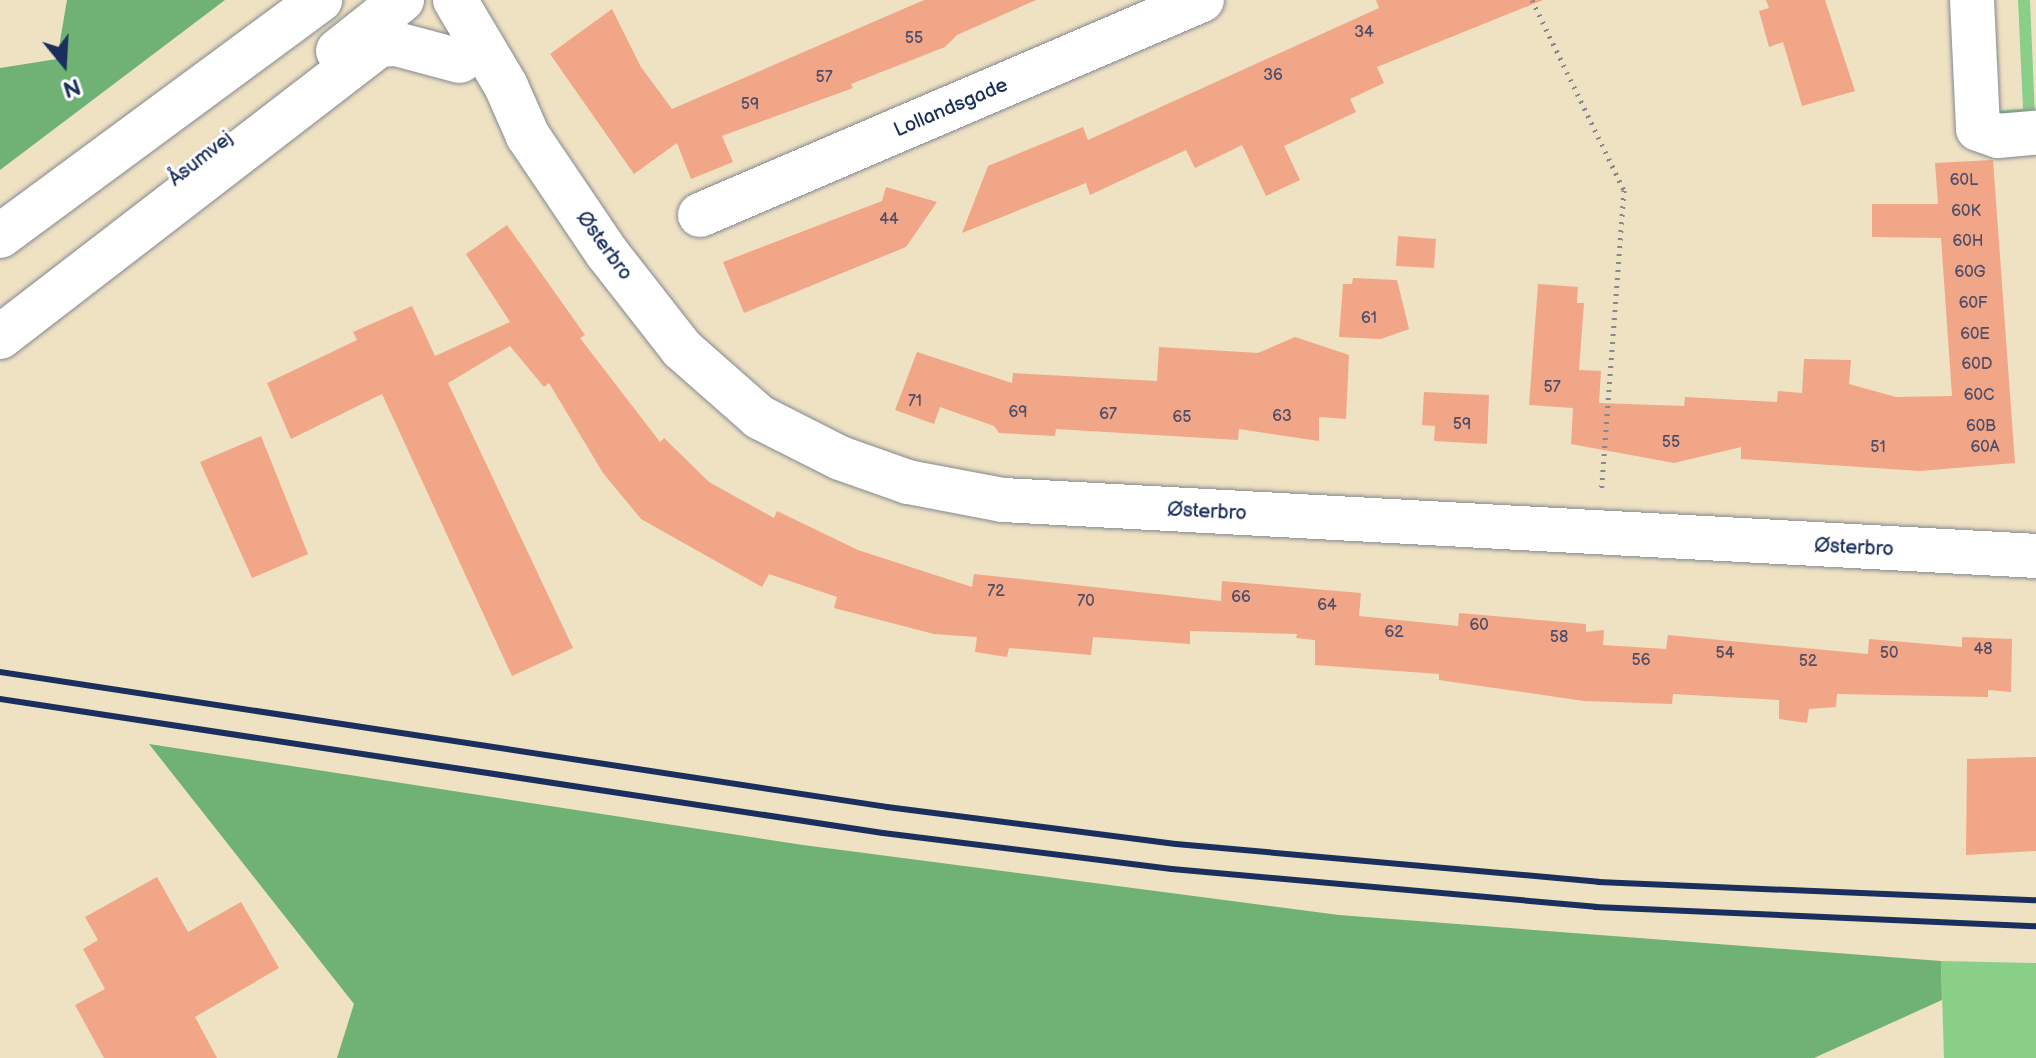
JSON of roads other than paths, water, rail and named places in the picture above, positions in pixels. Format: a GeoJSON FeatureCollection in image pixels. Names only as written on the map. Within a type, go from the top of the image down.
{"type":"FeatureCollection","features":[{"type":"Feature","properties":{"kind":"street"},"geometry":{"type":"LineString","coordinates":[[0,236],[320,0]]}},
{"type":"Feature","properties":{"kind":"street","name":"Åsumvej"},"geometry":{"type":"LineString","coordinates":[[0,318],[402,0]]}},
{"type":"Feature","properties":{"kind":"street","name":"Østerbro"},"geometry":{"type":"LineString","coordinates":[[416,0],[485,98],[528,136]]}},
{"type":"Feature","properties":{"kind":"street","name":"Østerbro"},"geometry":{"type":"LineString","coordinates":[[455,0],[506,86],[528,136],[607,253],[682,349],[759,417],[840,458],[908,482],[1003,500],[1597,536],[2036,556]]}},
{"type":"Feature","properties":{"kind":"street","name":"Lollandsgade"},"geometry":{"type":"LineString","coordinates":[[700,215],[1202,0]]}},
{"type":"Feature","properties":{"kind":"street"},"geometry":{"type":"LineString","coordinates":[[1972,0],[1978,129],[1998,136],[2036,133]]}},
{"type":"Feature","properties":{"kind":"street"},"geometry":{"type":"LineString","coordinates":[[0,337],[379,45],[396,44],[460,61]]}},
{"type":"Feature","properties":{"kind":"railway"},"geometry":{"type":"LineString","coordinates":[[0,672],[887,807],[1176,844],[1598,882],[2036,900]]}},
{"type":"Feature","properties":{"kind":"railway"},"geometry":{"type":"LineString","coordinates":[[0,699],[883,833],[1172,869],[1595,907],[2036,926]]}}]}
